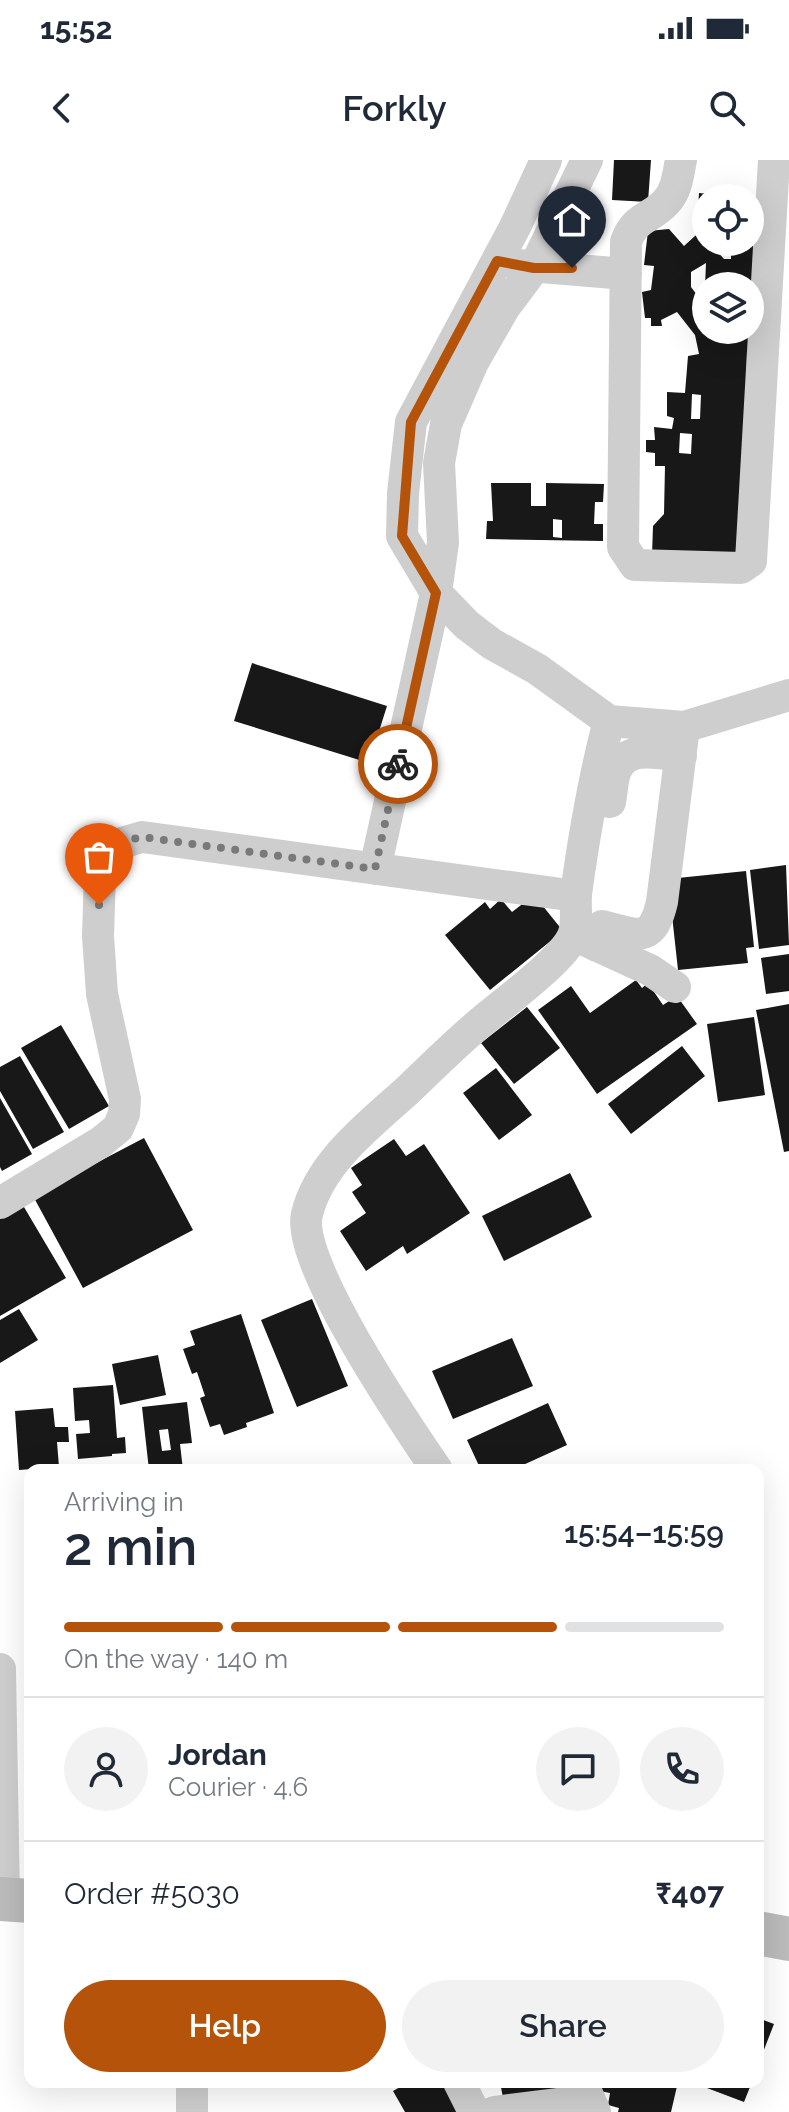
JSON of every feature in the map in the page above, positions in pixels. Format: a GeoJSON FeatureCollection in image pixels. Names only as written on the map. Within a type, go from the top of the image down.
{"type":"FeatureCollection","features":[{"type":"Feature","properties":{"kind":"street"},"geometry":{"type":"LineString","coordinates":[[546,160],[497,261],[411,422],[402,536],[436,593],[467,625],[492,644],[537,669],[609,721],[683,742]]}},
{"type":"Feature","properties":{"kind":"street"},"geometry":{"type":"LineString","coordinates":[[375,869],[436,593],[443,542],[439,463],[446,424],[473,362],[504,308],[534,268],[587,160]]}},
{"type":"Feature","properties":{"kind":"street"},"geometry":{"type":"LineString","coordinates":[[681,160],[675,190],[665,204],[631,227],[626,242],[623,547],[635,565],[741,568],[751,561],[774,160]]}},
{"type":"Feature","properties":{"kind":"street"},"geometry":{"type":"LineString","coordinates":[[497,261],[534,268],[626,274]]}},
{"type":"Feature","properties":{"kind":"street"},"geometry":{"type":"LineString","coordinates":[[591,936],[596,908],[601,827],[616,770],[621,762],[633,754],[683,742],[789,695]]}},
{"type":"Feature","properties":{"kind":"street"},"geometry":{"type":"LineString","coordinates":[[609,721],[601,749],[576,896],[591,936],[675,987]]}},
{"type":"Feature","properties":{"kind":"street"},"geometry":{"type":"LineString","coordinates":[[433,1464],[399,1414],[331,1295],[307,1240],[306,1216],[319,1183],[347,1147],[470,1031],[560,953],[591,936],[637,935],[657,923],[683,742]]}},
{"type":"Feature","properties":{"kind":"street"},"geometry":{"type":"LineString","coordinates":[[0,1203],[101,1142],[118,1128],[124,1114],[125,1099],[102,994],[98,936],[102,858],[111,846],[142,837],[576,896]]}},
{"type":"Feature","properties":{"kind":"street"},"geometry":{"type":"LineString","coordinates":[[0,1669],[11,1899]]}},
{"type":"Feature","properties":{"kind":"street"},"geometry":{"type":"LineString","coordinates":[[764,1934],[789,1939]]}},
{"type":"Feature","properties":{"kind":"street"},"geometry":{"type":"LineString","coordinates":[[192,2088],[192,2112]]}},
{"type":"Feature","properties":{"kind":"street"},"geometry":{"type":"LineString","coordinates":[[462,2088],[474,2112]]}},
{"type":"Feature","properties":{"kind":"street"},"geometry":{"type":"LineString","coordinates":[[494,2112],[581,2099]]}},
{"type":"Feature","properties":{"kind":"building"},"geometry":{"type":"Polygon","coordinates":[[[614,160],[651,160],[648,202],[612,200],[614,160]]]}},
{"type":"Feature","properties":{"kind":"building"},"geometry":{"type":"Polygon","coordinates":[[[669,229],[684,246],[692,239],[692,256],[731,259],[731,256],[757,256],[757,272],[706,272],[706,263],[691,272],[692,331],[677,312],[661,320],[662,326],[651,326],[651,318],[645,318],[642,292],[651,290],[654,266],[644,265],[648,231],[669,229]]]}},
{"type":"Feature","properties":{"kind":"building"},"geometry":{"type":"Polygon","coordinates":[[[697,344],[753,344],[753,352],[747,351],[744,558],[652,555],[653,526],[664,514],[665,466],[655,466],[655,453],[646,452],[646,440],[655,440],[654,427],[672,429],[674,418],[667,416],[667,392],[685,393],[688,356],[699,354],[697,344]],[[692,394],[691,419],[700,419],[701,395],[692,394]],[[680,433],[679,453],[691,454],[692,434],[680,433]]]}},
{"type":"Feature","properties":{"kind":"building"},"geometry":{"type":"Polygon","coordinates":[[[491,483],[531,483],[531,506],[546,506],[546,483],[604,484],[603,502],[595,502],[594,524],[603,524],[603,541],[486,539],[487,521],[493,521],[491,483]],[[553,519],[553,537],[562,538],[562,520],[553,519]]]}},
{"type":"Feature","properties":{"kind":"building"},"geometry":{"type":"Polygon","coordinates":[[[252,663],[387,706],[369,763],[234,721],[252,663]]]}},
{"type":"Feature","properties":{"kind":"building"},"geometry":{"type":"Polygon","coordinates":[[[786,865],[789,945],[759,949],[750,870],[786,865]]]}},
{"type":"Feature","properties":{"kind":"building"},"geometry":{"type":"Polygon","coordinates":[[[746,871],[754,947],[746,948],[748,963],[678,970],[668,879],[746,871]]]}},
{"type":"Feature","properties":{"kind":"building"},"geometry":{"type":"Polygon","coordinates":[[[534,895],[563,931],[490,990],[445,935],[485,902],[490,909],[501,899],[512,912],[534,895]]]}},
{"type":"Feature","properties":{"kind":"building"},"geometry":{"type":"Polygon","coordinates":[[[789,954],[789,991],[766,994],[761,958],[789,954]]]}},
{"type":"Feature","properties":{"kind":"building"},"geometry":{"type":"Polygon","coordinates":[[[636,980],[642,988],[648,983],[663,1005],[677,996],[697,1024],[597,1094],[538,1010],[571,986],[590,1013],[636,980]]]}},
{"type":"Feature","properties":{"kind":"building"},"geometry":{"type":"Polygon","coordinates":[[[789,1004],[789,1151],[784,1152],[756,1010],[789,1004]]]}},
{"type":"Feature","properties":{"kind":"building"},"geometry":{"type":"Polygon","coordinates":[[[527,1007],[560,1048],[514,1084],[481,1043],[527,1007]]]}},
{"type":"Feature","properties":{"kind":"building"},"geometry":{"type":"Polygon","coordinates":[[[754,1017],[765,1095],[718,1102],[707,1024],[754,1017]]]}},
{"type":"Feature","properties":{"kind":"building"},"geometry":{"type":"Polygon","coordinates":[[[61,1025],[109,1106],[69,1129],[21,1048],[61,1025]]]}},
{"type":"Feature","properties":{"kind":"building"},"geometry":{"type":"Polygon","coordinates":[[[682,1046],[705,1076],[631,1134],[608,1104],[682,1046]]]}},
{"type":"Feature","properties":{"kind":"building"},"geometry":{"type":"Polygon","coordinates":[[[20,1056],[64,1132],[33,1149],[0,1091],[0,1067],[20,1056]]]}},
{"type":"Feature","properties":{"kind":"building"},"geometry":{"type":"Polygon","coordinates":[[[496,1068],[532,1115],[499,1140],[463,1093],[496,1068]]]}},
{"type":"Feature","properties":{"kind":"building"},"geometry":{"type":"Polygon","coordinates":[[[0,1098],[32,1154],[2,1171],[0,1167],[0,1098]]]}},
{"type":"Feature","properties":{"kind":"building"},"geometry":{"type":"Polygon","coordinates":[[[144,1138],[193,1230],[83,1288],[33,1196],[144,1138]]]}},
{"type":"Feature","properties":{"kind":"building"},"geometry":{"type":"Polygon","coordinates":[[[394,1139],[406,1156],[424,1144],[470,1213],[407,1254],[403,1246],[366,1271],[340,1231],[366,1213],[352,1192],[362,1185],[351,1168],[394,1139]]]}},
{"type":"Feature","properties":{"kind":"building"},"geometry":{"type":"Polygon","coordinates":[[[570,1173],[592,1217],[504,1261],[482,1216],[570,1173]]]}},
{"type":"Feature","properties":{"kind":"building"},"geometry":{"type":"Polygon","coordinates":[[[21,1202],[66,1278],[0,1316],[0,1214],[21,1202]]]}},
{"type":"Feature","properties":{"kind":"building"},"geometry":{"type":"Polygon","coordinates":[[[312,1299],[348,1386],[297,1407],[261,1320],[312,1299]]]}},
{"type":"Feature","properties":{"kind":"building"},"geometry":{"type":"Polygon","coordinates":[[[19,1309],[38,1340],[0,1363],[0,1320],[19,1309]]]}},
{"type":"Feature","properties":{"kind":"building"},"geometry":{"type":"Polygon","coordinates":[[[241,1314],[274,1413],[224,1435],[220,1424],[210,1427],[200,1398],[205,1396],[197,1372],[192,1374],[183,1349],[195,1345],[190,1331],[241,1314]]]}},
{"type":"Feature","properties":{"kind":"building"},"geometry":{"type":"Polygon","coordinates":[[[512,1338],[533,1386],[453,1419],[432,1371],[512,1338]]]}},
{"type":"Feature","properties":{"kind":"building"},"geometry":{"type":"Polygon","coordinates":[[[158,1355],[166,1395],[120,1405],[112,1364],[158,1355]]]}},
{"type":"Feature","properties":{"kind":"building"},"geometry":{"type":"Polygon","coordinates":[[[113,1385],[117,1438],[125,1437],[126,1453],[78,1459],[76,1434],[90,1433],[89,1420],[75,1421],[73,1388],[113,1385]]]}},
{"type":"Feature","properties":{"kind":"building"},"geometry":{"type":"Polygon","coordinates":[[[187,1402],[192,1443],[180,1444],[182,1464],[148,1464],[142,1407],[187,1402]],[[168,1429],[159,1430],[162,1451],[171,1450],[168,1429]]]}},
{"type":"Feature","properties":{"kind":"building"},"geometry":{"type":"Polygon","coordinates":[[[548,1403],[567,1445],[525,1464],[478,1464],[467,1440],[548,1403]]]}},
{"type":"Feature","properties":{"kind":"building"},"geometry":{"type":"Polygon","coordinates":[[[53,1408],[55,1427],[68,1427],[69,1442],[57,1442],[59,1464],[24,1464],[24,1470],[19,1470],[15,1411],[53,1408]]]}},
{"type":"Feature","properties":{"kind":"building"},"geometry":{"type":"Polygon","coordinates":[[[764,2020],[774,2024],[764,2050],[764,2020]]]}},
{"type":"Feature","properties":{"kind":"building"},"geometry":{"type":"Polygon","coordinates":[[[398,2088],[445,2088],[453,2101],[466,2112],[405,2112],[393,2091],[398,2088]]]}},
{"type":"Feature","properties":{"kind":"building"},"geometry":{"type":"Polygon","coordinates":[[[501,2088],[564,2088],[565,2092],[504,2103],[501,2088]]]}},
{"type":"Feature","properties":{"kind":"building"},"geometry":{"type":"Polygon","coordinates":[[[600,2088],[677,2088],[671,2112],[618,2112],[619,2108],[608,2105],[610,2093],[600,2091],[600,2088]]]}},
{"type":"Feature","properties":{"kind":"building"},"geometry":{"type":"Polygon","coordinates":[[[707,2088],[750,2088],[744,2102],[707,2088]]]}},
{"type":"Feature","properties":{"kind":"way so far"},"geometry":{"type":"LineString","coordinates":[[99,905],[102,858],[111,846],[142,837],[375,869],[398,764]]}},
{"type":"Feature","properties":{"kind":"route"},"geometry":{"type":"LineString","coordinates":[[398,764],[436,593],[402,536],[411,422],[497,261],[534,268],[572,268]]}}]}
